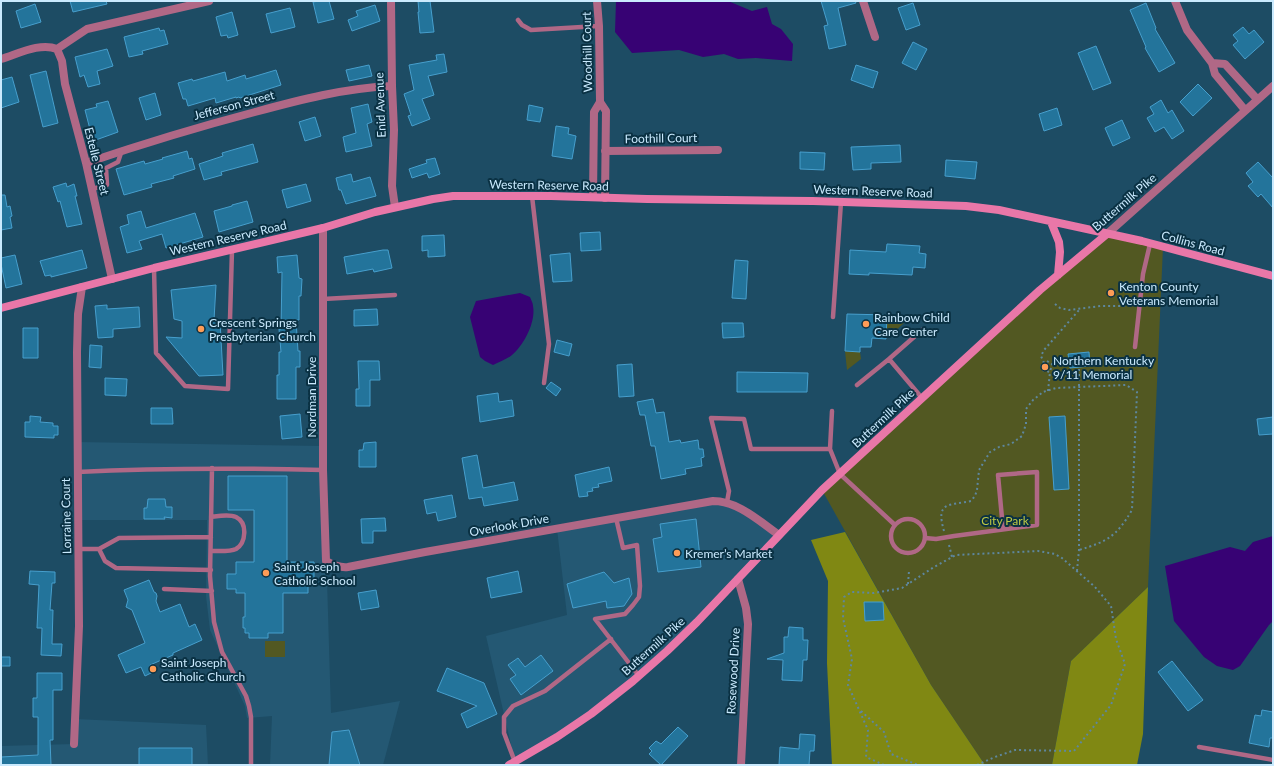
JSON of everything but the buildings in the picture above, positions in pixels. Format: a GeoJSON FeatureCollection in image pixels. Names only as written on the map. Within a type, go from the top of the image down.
{"type":"FeatureCollection","features":[{"type":"Feature","properties":{"kind":"street"},"geometry":{"type":"LineString","coordinates":[[1,59],[49,46],[57,49],[87,29],[209,1]]}},
{"type":"Feature","properties":{"kind":"street","name":"Enid Avenue"},"geometry":{"type":"LineString","coordinates":[[391,1],[394,130],[392,186],[395,207]]}},
{"type":"Feature","properties":{"kind":"street","name":"Woodhill Court"},"geometry":{"type":"LineString","coordinates":[[593,197],[594,112],[600,102],[599,26],[597,1]]}},
{"type":"Feature","properties":{"kind":"street"},"geometry":{"type":"LineString","coordinates":[[863,1],[875,37]]}},
{"type":"Feature","properties":{"kind":"street"},"geometry":{"type":"LineString","coordinates":[[1175,1],[1187,30],[1212,63],[1214,74],[1245,110]]}},
{"type":"Feature","properties":{"kind":"street","name":"Estelle Street"},"geometry":{"type":"LineString","coordinates":[[57,49],[62,61],[65,84],[86,162],[112,279]]}},
{"type":"Feature","properties":{"kind":"street"},"geometry":{"type":"LineString","coordinates":[[1212,63],[1225,64],[1257,99]]}},
{"type":"Feature","properties":{"kind":"street","name":"Jefferson Street"},"geometry":{"type":"LineString","coordinates":[[86,162],[210,123],[275,106],[353,90],[392,86]]}},
{"type":"Feature","properties":{"kind":"street","name":"Buttermilk Pike"},"geometry":{"type":"LineString","coordinates":[[513,764],[591,714],[639,676],[692,627],[822,490],[1058,275],[1107,234],[1273,86]]}},
{"type":"Feature","properties":{"kind":"street","name":"Woodhill Court"},"geometry":{"type":"LineString","coordinates":[[600,102],[606,111],[605,198]]}},
{"type":"Feature","properties":{"kind":"street","name":"Foothill Court"},"geometry":{"type":"LineString","coordinates":[[606,151],[718,150]]}},
{"type":"Feature","properties":{"kind":"street","name":"Western Reserve Road"},"geometry":{"type":"LineString","coordinates":[[1,308],[154,268],[323,228],[395,207],[453,196],[593,197],[966,206],[999,210],[1107,234]]}},
{"type":"Feature","properties":{"kind":"street"},"geometry":{"type":"LineString","coordinates":[[1051,222],[1059,242],[1060,252],[1058,275]]}},
{"type":"Feature","properties":{"kind":"street","name":"Nordman Drive"},"geometry":{"type":"LineString","coordinates":[[323,228],[323,470]]}},
{"type":"Feature","properties":{"kind":"street","name":"Collins Road"},"geometry":{"type":"LineString","coordinates":[[1107,234],[1273,276]]}},
{"type":"Feature","properties":{"kind":"street","name":"Lorraine Court"},"geometry":{"type":"LineString","coordinates":[[74,744],[79,626],[77,352],[78,314],[82,287]]}},
{"type":"Feature","properties":{"kind":"street","name":"Overlook Drive"},"geometry":{"type":"LineString","coordinates":[[323,470],[326,561],[342,568],[713,501],[726,502],[745,511],[779,535]]}},
{"type":"Feature","properties":{"kind":"street","name":"Rosewood Drive"},"geometry":{"type":"LineString","coordinates":[[738,579],[746,608],[748,624],[741,765]]}},
{"type":"Feature","properties":{"kind":"lane"},"geometry":{"type":"LineString","coordinates":[[518,20],[522,25],[531,30],[599,26]]}},
{"type":"Feature","properties":{"kind":"lane"},"geometry":{"type":"LineString","coordinates":[[92,189],[107,185],[106,168],[118,162],[122,150]]}},
{"type":"Feature","properties":{"kind":"lane"},"geometry":{"type":"LineString","coordinates":[[532,196],[549,344],[544,383]]}},
{"type":"Feature","properties":{"kind":"lane"},"geometry":{"type":"LineString","coordinates":[[833,317],[841,202]]}},
{"type":"Feature","properties":{"kind":"lane"},"geometry":{"type":"LineString","coordinates":[[1135,347],[1143,274],[1150,244]]}},
{"type":"Feature","properties":{"kind":"lane"},"geometry":{"type":"LineString","coordinates":[[154,268],[156,354],[185,386],[228,388],[232,250]]}},
{"type":"Feature","properties":{"kind":"lane"},"geometry":{"type":"LineString","coordinates":[[323,299],[395,295]]}},
{"type":"Feature","properties":{"kind":"lane"},"geometry":{"type":"LineString","coordinates":[[857,385],[922,330]]}},
{"type":"Feature","properties":{"kind":"lane"},"geometry":{"type":"LineString","coordinates":[[889,359],[922,398]]}},
{"type":"Feature","properties":{"kind":"lane"},"geometry":{"type":"LineString","coordinates":[[832,411],[830,449],[840,474],[894,525]]}},
{"type":"Feature","properties":{"kind":"lane"},"geometry":{"type":"LineString","coordinates":[[726,502],[729,491],[711,418],[744,419],[751,449],[830,449]]}},
{"type":"Feature","properties":{"kind":"lane"},"geometry":{"type":"LineString","coordinates":[[212,468],[211,570],[214,622],[222,652],[246,696],[249,706],[251,717],[251,765]]}},
{"type":"Feature","properties":{"kind":"lane"},"geometry":{"type":"LineString","coordinates":[[77,472],[133,469],[212,468],[323,470]]}},
{"type":"Feature","properties":{"kind":"lane"},"geometry":{"type":"LineString","coordinates":[[925,538],[946,538],[1037,525],[1037,472],[998,475],[1003,529]]}},
{"type":"Feature","properties":{"kind":"lane"},"geometry":{"type":"LineString","coordinates":[[211,517],[236,517],[241,521],[245,534],[242,544],[234,550],[211,551]]}},
{"type":"Feature","properties":{"kind":"lane"},"geometry":{"type":"LineString","coordinates":[[616,518],[623,548],[637,545],[640,586],[639,597],[625,614],[595,619],[639,676]]}},
{"type":"Feature","properties":{"kind":"lane"},"geometry":{"type":"LineString","coordinates":[[904,520],[914,520],[922,527],[925,538],[921,547],[916,551],[908,553],[899,551],[892,542],[892,530],[894,525],[904,520]]}},
{"type":"Feature","properties":{"kind":"lane"},"geometry":{"type":"LineString","coordinates":[[78,550],[99,549],[119,538],[211,537]]}},
{"type":"Feature","properties":{"kind":"lane"},"geometry":{"type":"LineString","coordinates":[[99,549],[105,560],[116,568],[211,570]]}},
{"type":"Feature","properties":{"kind":"lane"},"geometry":{"type":"LineString","coordinates":[[164,589],[212,591]]}},
{"type":"Feature","properties":{"kind":"lane"},"geometry":{"type":"LineString","coordinates":[[513,764],[504,733],[504,717],[513,706],[545,691],[610,639]]}},
{"type":"Feature","properties":{"kind":"lane"},"geometry":{"type":"LineString","coordinates":[[1199,747],[1273,760]]}},
{"type":"Feature","properties":{"kind":"path"},"geometry":{"type":"LineString","coordinates":[[1055,304],[1060,308],[1069,310],[1101,306],[1129,306]]}},
{"type":"Feature","properties":{"kind":"path"},"geometry":{"type":"LineString","coordinates":[[1044,363],[1041,356],[1044,350],[1080,309]]}},
{"type":"Feature","properties":{"kind":"path"},"geometry":{"type":"LineString","coordinates":[[1044,363],[1047,361],[1052,364],[1048,391]]}},
{"type":"Feature","properties":{"kind":"path"},"geometry":{"type":"LineString","coordinates":[[1044,363],[1041,365],[1042,370],[1050,372]]}},
{"type":"Feature","properties":{"kind":"path"},"geometry":{"type":"LineString","coordinates":[[1077,571],[1079,550],[1079,367]]}},
{"type":"Feature","properties":{"kind":"path"},"geometry":{"type":"LineString","coordinates":[[952,557],[941,521],[944,508],[948,504],[971,501],[977,490],[980,470],[990,452],[999,447],[1011,444],[1022,436],[1026,424],[1026,409],[1033,400],[1043,392],[1056,388],[1126,385],[1137,392],[1132,510],[1124,524],[1114,534],[1098,544],[1079,550]]}},
{"type":"Feature","properties":{"kind":"path"},"geometry":{"type":"LineString","coordinates":[[884,765],[866,757],[868,730],[848,685],[852,659],[843,618],[844,597],[852,592],[874,593],[902,588],[934,567],[956,555],[1038,552],[1054,554],[1062,558],[1095,587],[1111,606],[1116,639],[1125,664],[1111,705],[1074,751],[1015,750],[977,765]]}},
{"type":"Feature","properties":{"kind":"path"},"geometry":{"type":"LineString","coordinates":[[908,571],[908,584]]}},
{"type":"Feature","properties":{"kind":"path"},"geometry":{"type":"LineString","coordinates":[[860,710],[884,732],[891,754],[918,765]]}},
{"type":"Feature","properties":{"kind":"shaded area"},"geometry":{"type":"Polygon","coordinates":[[[616,1],[728,1],[752,11],[767,7],[772,24],[781,29],[793,44],[792,61],[756,58],[738,59],[724,54],[703,57],[679,50],[632,53],[615,32],[616,1]]]}},
{"type":"Feature","properties":{"kind":"shaded area"},"geometry":{"type":"Polygon","coordinates":[[[520,293],[530,297],[533,305],[533,319],[531,326],[525,339],[516,351],[508,358],[493,365],[480,357],[470,317],[476,301],[520,293]]]}},
{"type":"Feature","properties":{"kind":"shaded area","name":"Saint Joseph Catholic School"},"geometry":{"type":"Polygon","coordinates":[[[77,442],[323,446],[331,713],[400,701],[383,765],[270,765],[272,716],[247,718],[245,706],[210,630],[206,596],[207,520],[78,520],[77,442]]]}},
{"type":"Feature","properties":{"kind":"shaded area"},"geometry":{"type":"Polygon","coordinates":[[[720,501],[779,535],[633,681],[515,762],[486,636],[567,615],[557,529],[720,501]]]}},
{"type":"Feature","properties":{"kind":"shaded area"},"geometry":{"type":"Polygon","coordinates":[[[845,532],[931,685],[985,765],[832,765],[827,663],[828,581],[811,540],[845,532]]]}},
{"type":"Feature","properties":{"kind":"shaded area"},"geometry":{"type":"Polygon","coordinates":[[[1273,536],[1273,621],[1240,666],[1233,670],[1217,666],[1204,657],[1174,621],[1165,566],[1230,547],[1245,551],[1253,542],[1273,536]]]}},
{"type":"Feature","properties":{"kind":"shaded area"},"geometry":{"type":"Polygon","coordinates":[[[1148,587],[1143,734],[1137,765],[1052,765],[1071,661],[1148,587]]]}},
{"type":"Feature","properties":{"kind":"shaded area"},"geometry":{"type":"Polygon","coordinates":[[[75,719],[206,725],[208,765],[1,765],[1,746],[74,744],[75,719]]]}},
{"type":"Feature","properties":{"kind":"green space","name":"City Park"},"geometry":{"type":"Polygon","coordinates":[[[1107,234],[1163,247],[1148,587],[1071,661],[1052,765],[985,765],[931,685],[822,490],[1107,234]]]}},
{"type":"Feature","properties":{"kind":"green space"},"geometry":{"type":"Polygon","coordinates":[[[887,315],[899,315],[904,323],[892,334],[886,334],[887,315]]]}},
{"type":"Feature","properties":{"kind":"green space"},"geometry":{"type":"Polygon","coordinates":[[[845,351],[860,352],[861,359],[847,370],[845,351]]]}},
{"type":"Feature","properties":{"kind":"green space"},"geometry":{"type":"Polygon","coordinates":[[[265,641],[285,641],[285,657],[265,657],[265,641]]]}},
{"type":"Feature","properties":{"kind":"place","name":"Kenton County Veterans Memorial"},"geometry":{"type":"Point","coordinates":[1111,293]}},
{"type":"Feature","properties":{"kind":"place","name":"Rainbow Child Care Center"},"geometry":{"type":"Point","coordinates":[866,324]}},
{"type":"Feature","properties":{"kind":"place","name":"Crescent Springs Presbyterian Church"},"geometry":{"type":"Point","coordinates":[201,329]}},
{"type":"Feature","properties":{"kind":"place","name":"Northern Kentucky 9/11 Memorial"},"geometry":{"type":"Point","coordinates":[1045,367]}},
{"type":"Feature","properties":{"kind":"place","name":"Kremer’s Market"},"geometry":{"type":"Point","coordinates":[677,553]}},
{"type":"Feature","properties":{"kind":"place","name":"Saint Joseph Catholic School"},"geometry":{"type":"Point","coordinates":[266,573]}},
{"type":"Feature","properties":{"kind":"place","name":"Saint Joseph Catholic Church"},"geometry":{"type":"Point","coordinates":[153,669]}}]}
